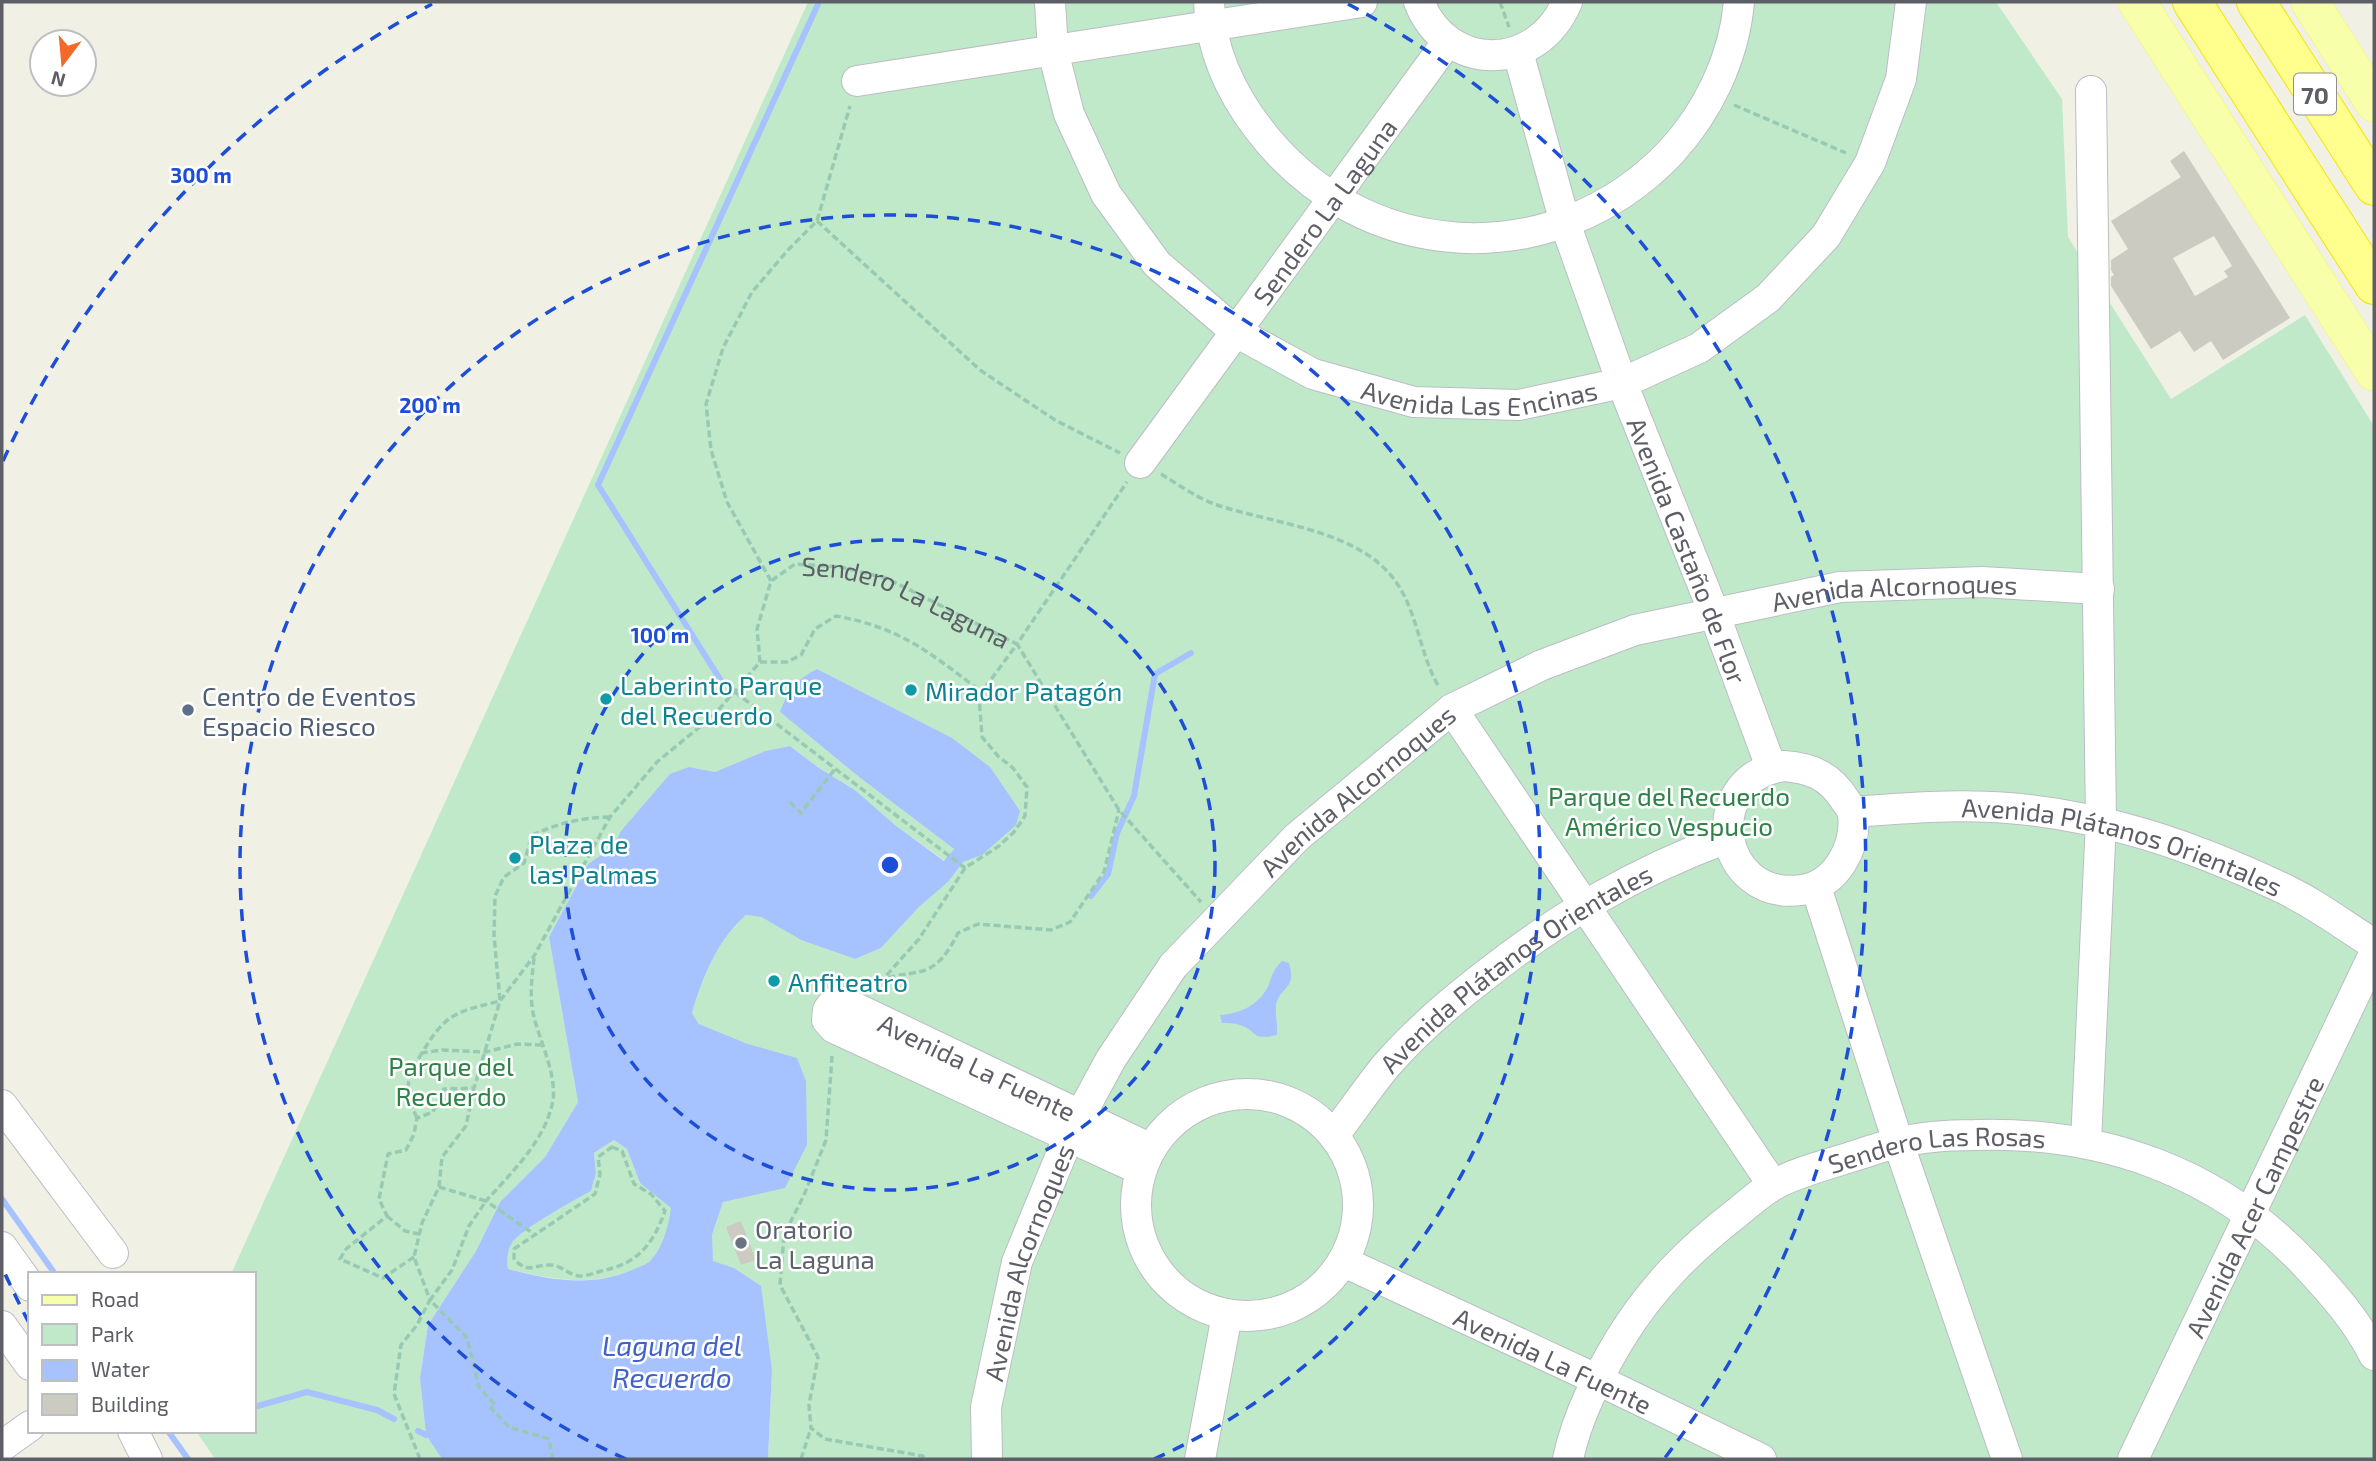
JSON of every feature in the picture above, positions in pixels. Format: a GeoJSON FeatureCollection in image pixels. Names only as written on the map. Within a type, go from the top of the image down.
{"type":"FeatureCollection","features":[{"type":"Feature","properties":{"kind":"highway","name":"70"},"geometry":{"type":"LineString","coordinates":[[2192,2],[2370,282]]}},
{"type":"Feature","properties":{"kind":"highway","name":"70"},"geometry":{"type":"LineString","coordinates":[[2256,2],[2374,186]]}},
{"type":"Feature","properties":{"kind":"main road"},"geometry":{"type":"LineString","coordinates":[[2137,2],[2374,372]]}},
{"type":"Feature","properties":{"kind":"main road"},"geometry":{"type":"LineString","coordinates":[[2312,2],[2374,103]]}},
{"type":"Feature","properties":{"kind":"street","name":"Avenida Las Encinas"},"geometry":{"type":"LineString","coordinates":[[1050,2],[1053,51],[1069,114],[1106,194],[1157,264],[1236,332],[1313,374],[1414,402],[1520,405],[1622,383],[1699,348],[1768,298],[1826,236],[1870,163],[1901,79],[1911,2]]}},
{"type":"Feature","properties":{"kind":"street"},"geometry":{"type":"LineString","coordinates":[[858,81],[1053,51],[1210,14],[1362,2]]}},
{"type":"Feature","properties":{"kind":"street"},"geometry":{"type":"LineString","coordinates":[[1419,2],[1432,27],[1448,41],[1470,52],[1494,56],[1518,52],[1539,41],[1556,24],[1566,2]]}},
{"type":"Feature","properties":{"kind":"street"},"geometry":{"type":"LineString","coordinates":[[1210,14],[1220,60],[1243,109],[1275,152],[1332,200],[1360,214],[1410,231],[1462,239],[1514,236],[1565,223],[1610,203],[1650,173],[1685,138],[1712,96],[1736,29],[1738,2]]}},
{"type":"Feature","properties":{"kind":"street","name":"Sendero La Laguna"},"geometry":{"type":"LineString","coordinates":[[1140,463],[1448,41]]}},
{"type":"Feature","properties":{"kind":"street","name":"Avenida Castaño de Flor"},"geometry":{"type":"LineString","coordinates":[[1518,52],[1565,223],[1622,383],[1714,613],[1771,768]]}},
{"type":"Feature","properties":{"kind":"street"},"geometry":{"type":"LineString","coordinates":[[2086,1142],[2101,821],[2091,91]]}},
{"type":"Feature","properties":{"kind":"street","name":"Avenida Alcornoques"},"geometry":{"type":"LineString","coordinates":[[987,1459],[986,1407],[1017,1262],[1074,1126],[1111,1059],[1173,966],[1297,837],[1452,709],[1542,665],[1635,630],[1840,587],[1982,582],[2099,589]]}},
{"type":"Feature","properties":{"kind":"street"},"geometry":{"type":"LineString","coordinates":[[1452,709],[1773,1185]]}},
{"type":"Feature","properties":{"kind":"street"},"geometry":{"type":"LineString","coordinates":[[1804,767],[1823,775],[1838,789],[1853,811],[1852,842],[1845,858],[1835,872],[1816,887],[1802,890],[1781,891],[1762,885],[1745,873],[1735,859],[1727,838],[1727,817],[1734,798],[1747,782],[1771,768],[1804,767]]}},
{"type":"Feature","properties":{"kind":"street","name":"Avenida Plátanos Orientales"},"geometry":{"type":"LineString","coordinates":[[1853,811],[1917,807],[2007,807],[2101,821],[2167,839],[2281,887],[2374,944]]}},
{"type":"Feature","properties":{"kind":"street","name":"Avenida Plátanos Orientales"},"geometry":{"type":"LineString","coordinates":[[1334,1135],[1386,1066],[1441,1010],[1503,960],[1584,904],[1675,857],[1727,838]]}},
{"type":"Feature","properties":{"kind":"street"},"geometry":{"type":"LineString","coordinates":[[1816,887],[1898,1142],[2007,1459]]}},
{"type":"Feature","properties":{"kind":"street","name":"Avenida Acer Campestre"},"geometry":{"type":"LineString","coordinates":[[2133,1459],[2374,954]]}},
{"type":"Feature","properties":{"kind":"street","name":"Avenida La Fuente"},"geometry":{"type":"LineString","coordinates":[[838,1015],[1145,1159]]}},
{"type":"Feature","properties":{"kind":"street"},"geometry":{"type":"LineString","coordinates":[[1235,1095],[1273,1097],[1310,1110],[1334,1135],[1351,1164],[1359,1197],[1356,1230],[1344,1262],[1322,1288],[1294,1307],[1261,1316],[1227,1315],[1195,1304],[1168,1284],[1148,1257],[1137,1225],[1136,1192],[1145,1159],[1167,1128],[1198,1105],[1235,1095]]}},
{"type":"Feature","properties":{"kind":"street"},"geometry":{"type":"LineString","coordinates":[[2,1105],[113,1253]]}},
{"type":"Feature","properties":{"kind":"street","name":"Sendero Las Rosas"},"geometry":{"type":"LineString","coordinates":[[1568,1459],[1571,1444],[1596,1379],[1641,1305],[1699,1241],[1773,1185],[1898,1142],[1952,1135],[2015,1133],[2086,1142],[2135,1155],[2190,1178],[2249,1213],[2291,1249],[2335,1296],[2374,1355]]}},
{"type":"Feature","properties":{"kind":"street"},"geometry":{"type":"LineString","coordinates":[[2,1247],[28,1283]]}},
{"type":"Feature","properties":{"kind":"street","name":"Avenida La Fuente"},"geometry":{"type":"LineString","coordinates":[[1344,1262],[1761,1459]]}},
{"type":"Feature","properties":{"kind":"street"},"geometry":{"type":"LineString","coordinates":[[1200,1459],[1227,1315]]}},
{"type":"Feature","properties":{"kind":"street"},"geometry":{"type":"LineString","coordinates":[[2,1326],[28,1362]]}},
{"type":"Feature","properties":{"kind":"street"},"geometry":{"type":"LineString","coordinates":[[2,1446],[28,1427]]}},
{"type":"Feature","properties":{"kind":"street"},"geometry":{"type":"LineString","coordinates":[[134,1433],[148,1459]]}},
{"type":"Feature","properties":{"kind":"path"},"geometry":{"type":"LineString","coordinates":[[771,581],[727,502],[711,450],[706,404],[723,348],[752,292],[817,221],[858,81]]}},
{"type":"Feature","properties":{"kind":"path"},"geometry":{"type":"LineString","coordinates":[[1712,96],[1870,163]]}},
{"type":"Feature","properties":{"kind":"path"},"geometry":{"type":"LineString","coordinates":[[817,221],[980,370],[1055,420],[1214,504],[1328,534],[1355,547],[1377,562],[1396,582],[1410,608],[1428,668],[1452,709]]}},
{"type":"Feature","properties":{"kind":"path","name":"Sendero La Laguna"},"geometry":{"type":"LineString","coordinates":[[760,662],[757,629],[771,581],[795,564],[841,567],[887,578],[1017,644],[1140,463]]}},
{"type":"Feature","properties":{"kind":"path"},"geometry":{"type":"LineString","coordinates":[[419,1234],[405,1231],[387,1216],[379,1199],[388,1154],[406,1150],[414,1134],[417,1118],[408,1099],[406,1087],[413,1066],[435,1031],[455,1014],[500,1001],[534,956],[610,817],[657,762],[714,715],[760,662],[787,662],[801,655],[815,629],[836,616],[867,622],[908,639],[975,687],[979,696],[982,737],[1027,786],[1027,803],[1025,816],[1014,832],[999,846],[965,868],[919,939],[885,977],[838,1015],[826,1140],[784,1236],[780,1285],[818,1357],[809,1405],[811,1427],[801,1459]]}},
{"type":"Feature","properties":{"kind":"path"},"geometry":{"type":"LineString","coordinates":[[979,696],[1017,644],[1119,811],[1217,920]]}},
{"type":"Feature","properties":{"kind":"path"},"geometry":{"type":"LineString","coordinates":[[735,692],[965,868]]}},
{"type":"Feature","properties":{"kind":"path"},"geometry":{"type":"LineString","coordinates":[[789,802],[801,813],[836,769]]}},
{"type":"Feature","properties":{"kind":"path"},"geometry":{"type":"LineString","coordinates":[[885,977],[909,976],[935,967],[949,952],[958,933],[978,924],[1051,930],[1070,922],[1104,872],[1119,811]]}},
{"type":"Feature","properties":{"kind":"path"},"geometry":{"type":"LineString","coordinates":[[553,1459],[549,1439],[509,1427],[491,1408],[495,1405],[479,1387],[467,1338],[430,1300],[414,1257],[419,1234],[439,1187],[442,1157],[467,1126],[474,1088],[500,1001],[493,913],[495,896],[504,877],[524,863],[533,835],[559,823],[610,817]]}},
{"type":"Feature","properties":{"kind":"path"},"geometry":{"type":"LineString","coordinates":[[420,1459],[394,1394],[401,1345],[452,1270],[469,1226],[486,1201],[523,1160],[543,1128],[553,1103],[550,1066],[533,1014],[531,982],[534,956]]}},
{"type":"Feature","properties":{"kind":"path"},"geometry":{"type":"LineString","coordinates":[[422,1053],[443,1050],[486,1052],[517,1044],[542,1045]]}},
{"type":"Feature","properties":{"kind":"path"},"geometry":{"type":"LineString","coordinates":[[417,1118],[433,1112],[444,1089],[474,1088]]}},
{"type":"Feature","properties":{"kind":"path"},"geometry":{"type":"LineString","coordinates":[[612,1147],[622,1151],[634,1184],[651,1194],[665,1211],[656,1234],[638,1256],[613,1269],[578,1276],[551,1264],[535,1269],[523,1267],[514,1260],[514,1249],[534,1234],[595,1194],[600,1174],[598,1157],[612,1147]]}},
{"type":"Feature","properties":{"kind":"path"},"geometry":{"type":"LineString","coordinates":[[439,1187],[486,1201],[534,1234]]}},
{"type":"Feature","properties":{"kind":"path"},"geometry":{"type":"LineString","coordinates":[[387,1216],[346,1249],[340,1259],[383,1278],[414,1257]]}},
{"type":"Feature","properties":{"kind":"path"},"geometry":{"type":"LineString","coordinates":[[811,1427],[825,1439],[923,1456],[924,1459]]}},
{"type":"Feature","properties":{"kind":"green space","name":"Parque del Recuerdo Américo Vespucio"},"geometry":{"type":"Polygon","coordinates":[[[808,2],[1996,2],[2062,99],[2068,237],[2171,399],[2305,315],[2374,426],[2374,1459],[768,1459],[772,1370],[734,1268],[712,1261],[712,1235],[723,1202],[748,1044],[699,1024],[692,1013],[701,986],[719,947],[746,915],[761,917],[801,940],[855,959],[881,948],[919,907],[949,881],[963,862],[982,855],[952,739],[817,669],[780,712],[859,777],[954,849],[945,861],[895,825],[855,790],[790,746],[765,751],[715,772],[689,767],[621,831],[613,847],[588,864],[549,937],[578,1102],[545,1157],[500,1202],[476,1251],[428,1325],[420,1378],[426,1435],[442,1459],[215,1459],[197,1433],[256,1433],[256,1272],[232,1272],[808,2]]]}},
{"type":"Feature","properties":{"kind":"green space"},"geometry":{"type":"Polygon","coordinates":[[[614,1140],[627,1149],[640,1183],[672,1208],[664,1237],[654,1257],[646,1264],[619,1275],[587,1280],[539,1276],[508,1269],[509,1249],[517,1237],[591,1191],[596,1173],[594,1153],[614,1140]]]}},
{"type":"Feature","properties":{"kind":"water","name":"Laguna del Recuerdo"},"geometry":{"type":"Polygon","coordinates":[[[817,669],[952,738],[990,767],[1020,811],[1016,825],[982,855],[963,862],[949,881],[919,907],[881,948],[855,959],[801,940],[761,917],[746,915],[719,947],[701,986],[692,1013],[699,1024],[748,1044],[797,1058],[806,1081],[807,1145],[785,1188],[723,1202],[712,1235],[713,1261],[734,1268],[761,1286],[772,1370],[768,1459],[442,1459],[426,1435],[420,1378],[428,1325],[476,1251],[500,1202],[545,1157],[578,1102],[549,937],[588,864],[613,847],[621,831],[670,774],[689,767],[715,772],[765,751],[790,746],[855,790],[895,825],[944,861],[954,849],[859,777],[780,712],[794,686],[817,669]],[[614,1140],[594,1153],[596,1173],[591,1191],[517,1237],[509,1249],[508,1269],[555,1279],[587,1280],[619,1275],[649,1262],[664,1237],[671,1208],[640,1183],[627,1149],[614,1140]]]}},
{"type":"Feature","properties":{"kind":"water"},"geometry":{"type":"Polygon","coordinates":[[[1282,961],[1289,963],[1291,978],[1276,1005],[1277,1035],[1262,1037],[1246,1027],[1222,1023],[1220,1015],[1249,1007],[1261,997],[1282,961]]]}},
{"type":"Feature","properties":{"kind":"building"},"geometry":{"type":"Polygon","coordinates":[[[2184,151],[2290,318],[2223,360],[2211,341],[2194,352],[2180,331],[2151,349],[2111,286],[2111,277],[2114,275],[2111,260],[2128,249],[2111,221],[2181,177],[2170,161],[2184,151]],[[2214,236],[2173,258],[2195,296],[2228,277],[2224,271],[2232,266],[2214,236]]]}},
{"type":"Feature","properties":{"kind":"building","name":"Oratorio La Laguna"},"geometry":{"type":"Polygon","coordinates":[[[741,1221],[756,1260],[741,1265],[726,1227],[741,1221]]]}},
{"type":"Feature","properties":{"kind":"waterway"},"geometry":{"type":"LineString","coordinates":[[723,684],[598,485],[819,2]]}},
{"type":"Feature","properties":{"kind":"waterway"},"geometry":{"type":"LineString","coordinates":[[1091,896],[1108,874],[1117,833],[1134,796],[1155,674],[1191,653]]}},
{"type":"Feature","properties":{"kind":"waterway"},"geometry":{"type":"LineString","coordinates":[[2,1199],[54,1272]]}},
{"type":"Feature","properties":{"kind":"waterway"},"geometry":{"type":"LineString","coordinates":[[256,1406],[307,1392],[377,1410],[394,1419]]}},
{"type":"Feature","properties":{"kind":"waterway"},"geometry":{"type":"LineString","coordinates":[[418,1431],[426,1435]]}},
{"type":"Feature","properties":{"kind":"waterway"},"geometry":{"type":"LineString","coordinates":[[169,1433],[188,1459]]}},
{"type":"Feature","properties":{"kind":"place","name":"Mirador Patagón"},"geometry":{"type":"Point","coordinates":[911,690]}},
{"type":"Feature","properties":{"kind":"place","name":"Laberinto Parque del Recuerdo"},"geometry":{"type":"Point","coordinates":[606,699]}},
{"type":"Feature","properties":{"kind":"place","name":"Centro de Eventos Espacio Riesco"},"geometry":{"type":"Point","coordinates":[188,710]}},
{"type":"Feature","properties":{"kind":"place","name":"Plaza de las Palmas"},"geometry":{"type":"Point","coordinates":[515,858]}},
{"type":"Feature","properties":{"kind":"place","name":"Anfiteatro"},"geometry":{"type":"Point","coordinates":[774,981]}},
{"type":"Feature","properties":{"kind":"place","name":"Oratorio La Laguna"},"geometry":{"type":"Point","coordinates":[741,1243]}},
{"type":"Feature","properties":{"kind":"park label","name":"Parque del Recuerdo"},"geometry":{"type":"Point","coordinates":[451,1080]}}]}
